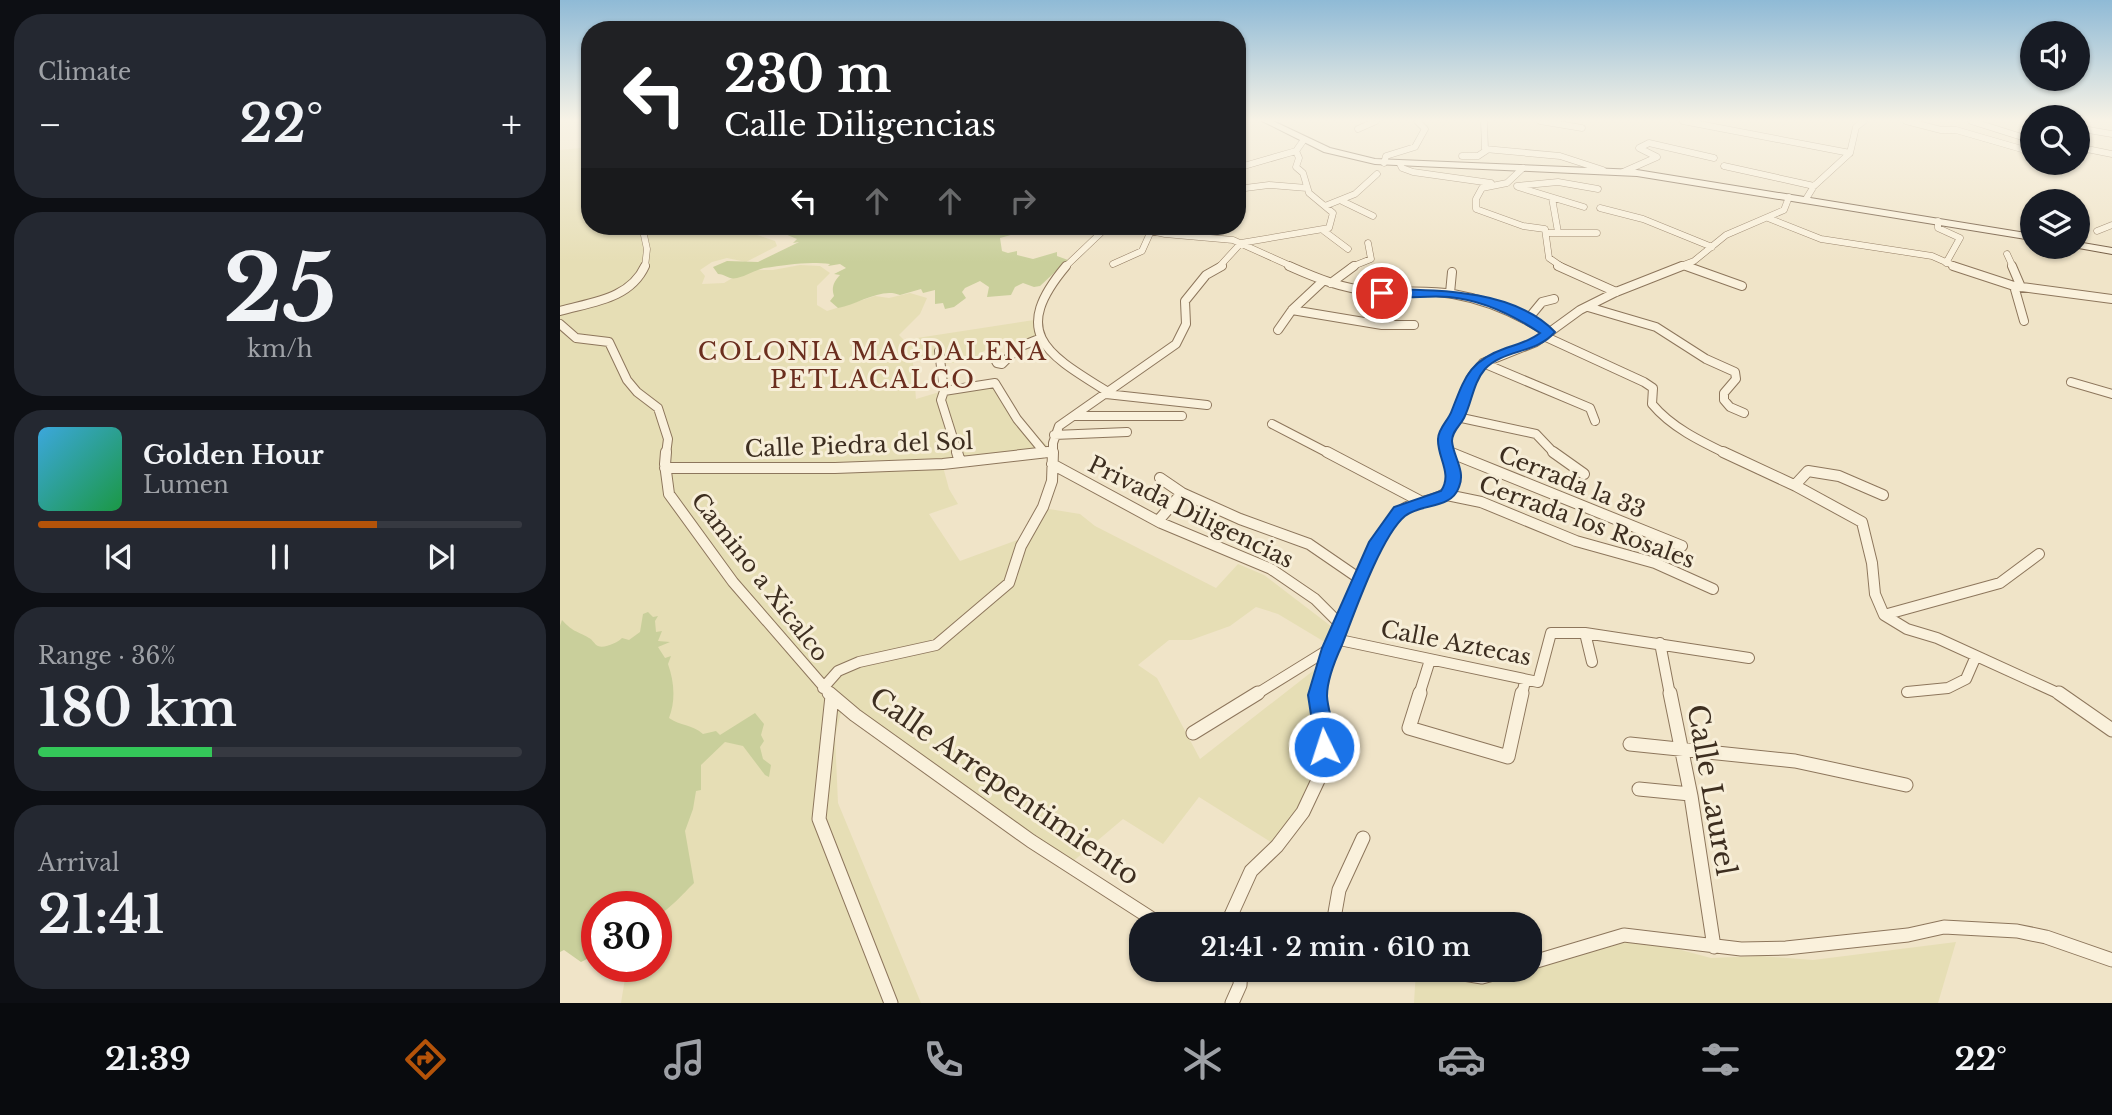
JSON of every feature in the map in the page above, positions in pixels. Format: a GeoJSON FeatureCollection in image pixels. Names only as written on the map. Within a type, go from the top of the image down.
{"type":"FeatureCollection","features":[{"type":"Feature","properties":{"kind":"main road"},"geometry":{"type":"LineString","coordinates":[[1517,168],[1623,172],[2020,235]]}},
{"type":"Feature","properties":{"kind":"main road"},"geometry":{"type":"LineString","coordinates":[[2090,247],[2112,251]]}},
{"type":"Feature","properties":{"kind":"street"},"geometry":{"type":"LineString","coordinates":[[891,1003],[819,819],[827,692],[838,671],[859,662],[936,645],[1009,583],[1021,546],[1044,506],[1052,481],[1050,456],[1054,435],[1059,426],[1176,344],[1184,330],[1188,314],[1185,301],[1206,275],[1223,265],[1241,243],[1324,231],[1332,224],[1333,213],[1309,193],[1303,173],[1297,168]]}},
{"type":"Feature","properties":{"kind":"street"},"geometry":{"type":"LineString","coordinates":[[1402,168],[1413,172],[1495,184]]}},
{"type":"Feature","properties":{"kind":"street"},"geometry":{"type":"LineString","coordinates":[[1507,183],[1523,168]]}},
{"type":"Feature","properties":{"kind":"street"},"geometry":{"type":"LineString","coordinates":[[1596,168],[1603,170]]}},
{"type":"Feature","properties":{"kind":"street"},"geometry":{"type":"LineString","coordinates":[[1623,172],[1633,168]]}},
{"type":"Feature","properties":{"kind":"street"},"geometry":{"type":"LineString","coordinates":[[1732,168],[1814,186]]}},
{"type":"Feature","properties":{"kind":"street"},"geometry":{"type":"LineString","coordinates":[[1806,199],[1814,186],[1834,168]]}},
{"type":"Feature","properties":{"kind":"street"},"geometry":{"type":"LineString","coordinates":[[1325,206],[1355,194],[1377,174]]}},
{"type":"Feature","properties":{"kind":"street"},"geometry":{"type":"LineString","coordinates":[[1517,186],[1548,180],[1569,181],[1598,189]]}},
{"type":"Feature","properties":{"kind":"street"},"geometry":{"type":"LineString","coordinates":[[1584,207],[1507,183],[1487,185],[1478,192],[1476,209],[1523,226],[1539,227],[1546,233],[1549,258],[1557,265],[1616,292]]}},
{"type":"Feature","properties":{"kind":"street"},"geometry":{"type":"LineString","coordinates":[[1246,188],[1269,185],[1307,188]]}},
{"type":"Feature","properties":{"kind":"street"},"geometry":{"type":"LineString","coordinates":[[1534,202],[1539,194]]}},
{"type":"Feature","properties":{"kind":"street"},"geometry":{"type":"LineString","coordinates":[[1232,912],[1251,871],[1277,846],[1303,812],[1320,776],[1323,721],[1317,695],[1333,644],[1360,579],[1388,525],[1400,511],[1447,495],[1454,477],[1446,433],[1457,417],[1465,390],[1483,363],[1547,335],[1616,292],[1694,261],[1726,235],[1784,210],[1789,197]]}},
{"type":"Feature","properties":{"kind":"street"},"geometry":{"type":"LineString","coordinates":[[1552,198],[1558,232]]}},
{"type":"Feature","properties":{"kind":"street"},"geometry":{"type":"LineString","coordinates":[[1342,201],[1373,216]]}},
{"type":"Feature","properties":{"kind":"street"},"geometry":{"type":"LineString","coordinates":[[1600,208],[1643,219],[1712,247]]}},
{"type":"Feature","properties":{"kind":"street"},"geometry":{"type":"LineString","coordinates":[[1768,218],[1821,239],[1932,256],[2017,286],[2112,299]]}},
{"type":"Feature","properties":{"kind":"street"},"geometry":{"type":"LineString","coordinates":[[1937,221],[1938,228],[1960,238],[1946,263]]}},
{"type":"Feature","properties":{"kind":"street"},"geometry":{"type":"LineString","coordinates":[[2097,231],[2112,225]]}},
{"type":"Feature","properties":{"kind":"street"},"geometry":{"type":"LineString","coordinates":[[1324,231],[1348,249]]}},
{"type":"Feature","properties":{"kind":"street"},"geometry":{"type":"LineString","coordinates":[[1546,233],[1597,233]]}},
{"type":"Feature","properties":{"kind":"street"},"geometry":{"type":"LineString","coordinates":[[560,311],[620,295],[639,282],[647,265],[643,235]]}},
{"type":"Feature","properties":{"kind":"street"},"geometry":{"type":"LineString","coordinates":[[1099,235],[1066,266],[1044,294],[1034,320],[1039,339],[1107,393],[1207,405]]}},
{"type":"Feature","properties":{"kind":"street"},"geometry":{"type":"LineString","coordinates":[[1113,264],[1142,251],[1146,235]]}},
{"type":"Feature","properties":{"kind":"street"},"geometry":{"type":"LineString","coordinates":[[1191,235],[1241,243],[1327,282],[1382,293],[1450,293],[1498,305],[1528,319],[1547,335],[1653,388],[1653,404],[1665,419],[1758,470],[1795,485],[1862,522],[1872,563],[1875,594],[1884,615],[1907,629],[1937,638],[2054,689],[2112,730]]}},
{"type":"Feature","properties":{"kind":"street"},"geometry":{"type":"LineString","coordinates":[[1278,330],[1292,310],[1327,282],[1357,263],[1371,259],[1368,243]]}},
{"type":"Feature","properties":{"kind":"street"},"geometry":{"type":"LineString","coordinates":[[2007,254],[2024,321]]}},
{"type":"Feature","properties":{"kind":"street"},"geometry":{"type":"LineString","coordinates":[[1684,265],[1742,286]]}},
{"type":"Feature","properties":{"kind":"street"},"geometry":{"type":"LineString","coordinates":[[1450,293],[1452,272]]}},
{"type":"Feature","properties":{"kind":"street"},"geometry":{"type":"LineString","coordinates":[[1528,319],[1542,302],[1554,299]]}},
{"type":"Feature","properties":{"kind":"street"},"geometry":{"type":"LineString","coordinates":[[1588,307],[1656,327],[1706,359],[1735,372],[1736,379],[1724,393],[1724,400],[1730,407],[1744,413]]}},
{"type":"Feature","properties":{"kind":"street"},"geometry":{"type":"LineString","coordinates":[[1292,310],[1382,325],[1414,325]]}},
{"type":"Feature","properties":{"kind":"street","name":"Camino a Xicalco"},"geometry":{"type":"LineString","coordinates":[[560,324],[576,338],[609,342],[627,380],[637,392],[658,408],[668,439],[665,468],[669,494],[733,582],[827,692]]}},
{"type":"Feature","properties":{"kind":"street"},"geometry":{"type":"LineString","coordinates":[[992,354],[997,363],[1002,364],[1019,347],[1039,339]]}},
{"type":"Feature","properties":{"kind":"street"},"geometry":{"type":"LineString","coordinates":[[939,351],[944,391],[941,400],[960,462]]}},
{"type":"Feature","properties":{"kind":"street"},"geometry":{"type":"LineString","coordinates":[[1483,363],[1590,408],[1595,421]]}},
{"type":"Feature","properties":{"kind":"street"},"geometry":{"type":"LineString","coordinates":[[2071,382],[2112,394]]}},
{"type":"Feature","properties":{"kind":"street"},"geometry":{"type":"LineString","coordinates":[[944,391],[995,383],[1017,419],[1050,456]]}},
{"type":"Feature","properties":{"kind":"street"},"geometry":{"type":"LineString","coordinates":[[1075,416],[1182,416]]}},
{"type":"Feature","properties":{"kind":"street"},"geometry":{"type":"LineString","coordinates":[[1457,417],[1536,434],[1558,458],[1584,474]]}},
{"type":"Feature","properties":{"kind":"street"},"geometry":{"type":"LineString","coordinates":[[1272,424],[1422,502]]}},
{"type":"Feature","properties":{"kind":"street"},"geometry":{"type":"LineString","coordinates":[[1054,435],[1127,432]]}},
{"type":"Feature","properties":{"kind":"street","name":"Cerrada la 33"},"geometry":{"type":"LineString","coordinates":[[1448,452],[1682,546]]}},
{"type":"Feature","properties":{"kind":"street","name":"Calle Piedra del Sol"},"geometry":{"type":"LineString","coordinates":[[665,468],[835,468],[1050,456]]}},
{"type":"Feature","properties":{"kind":"street","name":"Privada Diligencias"},"geometry":{"type":"LineString","coordinates":[[1050,456],[1158,522],[1271,569],[1315,599],[1342,626]]}},
{"type":"Feature","properties":{"kind":"street"},"geometry":{"type":"LineString","coordinates":[[1795,485],[1808,471],[1820,471],[1883,495]]}},
{"type":"Feature","properties":{"kind":"street"},"geometry":{"type":"LineString","coordinates":[[1160,478],[1182,493],[1309,544],[1360,579]]}},
{"type":"Feature","properties":{"kind":"street"},"geometry":{"type":"LineString","coordinates":[[1158,522],[1182,493]]}},
{"type":"Feature","properties":{"kind":"street","name":"Cerrada los Rosales"},"geometry":{"type":"LineString","coordinates":[[1447,495],[1481,502],[1576,541],[1656,563],[1713,589]]}},
{"type":"Feature","properties":{"kind":"street"},"geometry":{"type":"LineString","coordinates":[[1884,615],[2000,583],[2039,554]]}},
{"type":"Feature","properties":{"kind":"street","name":"Calle Aztecas"},"geometry":{"type":"LineString","coordinates":[[1333,644],[1538,682],[1551,633],[1585,633],[1749,658]]}},
{"type":"Feature","properties":{"kind":"street"},"geometry":{"type":"LineString","coordinates":[[1585,633],[1592,662]]}},
{"type":"Feature","properties":{"kind":"street","name":"Calle Laurel"},"geometry":{"type":"LineString","coordinates":[[1660,643],[1690,794],[1714,947]]}},
{"type":"Feature","properties":{"kind":"street"},"geometry":{"type":"LineString","coordinates":[[1193,733],[1333,644]]}},
{"type":"Feature","properties":{"kind":"street"},"geometry":{"type":"LineString","coordinates":[[1907,692],[1948,688],[1966,679],[1976,656]]}},
{"type":"Feature","properties":{"kind":"street"},"geometry":{"type":"LineString","coordinates":[[1430,660],[1409,728],[1508,757],[1525,681]]}},
{"type":"Feature","properties":{"kind":"street","name":"Calle Arrepentimiento"},"geometry":{"type":"LineString","coordinates":[[827,692],[1031,841],[1141,912]]}},
{"type":"Feature","properties":{"kind":"street"},"geometry":{"type":"LineString","coordinates":[[1630,744],[1681,750],[1715,750],[1875,776],[1906,785]]}},
{"type":"Feature","properties":{"kind":"street"},"geometry":{"type":"LineString","coordinates":[[1639,789],[1690,794]]}},
{"type":"Feature","properties":{"kind":"street"},"geometry":{"type":"LineString","coordinates":[[1333,912],[1342,883],[1363,838]]}},
{"type":"Feature","properties":{"kind":"street"},"geometry":{"type":"LineString","coordinates":[[1542,959],[1624,935],[1741,949],[1829,945],[1944,927],[2017,931],[2046,937],[2112,960]]}},
{"type":"Feature","properties":{"kind":"street"},"geometry":{"type":"LineString","coordinates":[[1232,1003],[1240,982]]}},
{"type":"Feature","properties":{"kind":"shaded area"},"geometry":{"type":"Polygon","coordinates":[[[560,168],[581,168],[581,235],[757,235],[775,241],[777,246],[746,262],[727,258],[712,262],[700,270],[705,276],[702,284],[724,283],[746,270],[820,266],[830,273],[817,286],[817,305],[827,311],[875,296],[889,298],[910,293],[927,298],[920,314],[899,335],[904,340],[1034,320],[1038,337],[1020,345],[995,343],[980,354],[978,361],[940,364],[923,359],[913,362],[916,399],[943,391],[995,383],[1018,418],[1053,451],[942,463],[949,489],[958,504],[929,514],[960,561],[1023,538],[1043,508],[1080,514],[1095,526],[1216,588],[1238,564],[1264,575],[1336,630],[1328,644],[1278,614],[1256,607],[1230,626],[1191,640],[1169,640],[1138,665],[1157,678],[1200,759],[1318,667],[1328,655],[1314,694],[1320,720],[1316,774],[1300,810],[1274,844],[1199,797],[1163,844],[1123,819],[1071,863],[843,705],[835,736],[838,803],[921,1003],[621,1003],[624,982],[672,982],[672,891],[652,891],[591,670],[560,646],[560,168]]]}},
{"type":"Feature","properties":{"kind":"shaded area"},"geometry":{"type":"Polygon","coordinates":[[[1610,931],[1711,958],[1760,956],[1813,960],[1956,942],[1938,1003],[1414,1003],[1415,982],[1542,982],[1542,958],[1610,931]]]}},
{"type":"Feature","properties":{"kind":"green space"},"geometry":{"type":"Polygon","coordinates":[[[787,235],[1011,235],[1000,238],[1002,251],[1017,251],[1017,255],[1033,259],[1057,252],[1057,256],[1068,260],[1040,286],[1023,283],[1015,287],[1011,295],[987,297],[989,287],[980,281],[965,288],[962,292],[966,298],[954,307],[945,309],[943,303],[935,304],[935,290],[923,293],[921,289],[900,295],[886,293],[838,308],[830,301],[840,275],[834,274],[846,268],[840,264],[828,266],[830,264],[805,263],[764,268],[734,278],[718,274],[713,267],[727,261],[758,262],[799,242],[793,243],[797,239],[787,235]]]}},
{"type":"Feature","properties":{"kind":"green space"},"geometry":{"type":"Polygon","coordinates":[[[648,612],[653,617],[658,616],[655,621],[656,632],[662,631],[658,641],[670,642],[658,647],[665,658],[671,656],[668,664],[673,697],[669,718],[703,734],[716,731],[720,735],[755,713],[764,724],[761,735],[764,741],[760,747],[763,759],[771,765],[769,777],[743,746],[725,742],[701,765],[701,790],[696,791],[685,831],[694,883],[672,905],[672,891],[581,891],[581,962],[564,950],[560,952],[560,626],[562,620],[572,629],[604,647],[622,638],[629,640],[640,632],[643,614],[648,612]]]}},
{"type":"Feature","properties":{"kind":"district","name":"COLONIA MAGDALENA PETLACALCO"},"geometry":{"type":"Point","coordinates":[873,366]}},
{"type":"Feature","properties":{"kind":"route"},"geometry":{"type":"LineString","coordinates":[[1324,747],[1323,721],[1317,695],[1331,648],[1377,542],[1400,511],[1447,495],[1454,477],[1445,443],[1446,433],[1457,417],[1472,376],[1483,363],[1536,342],[1548,332],[1521,314],[1477,299],[1450,293],[1382,293]]}}]}
